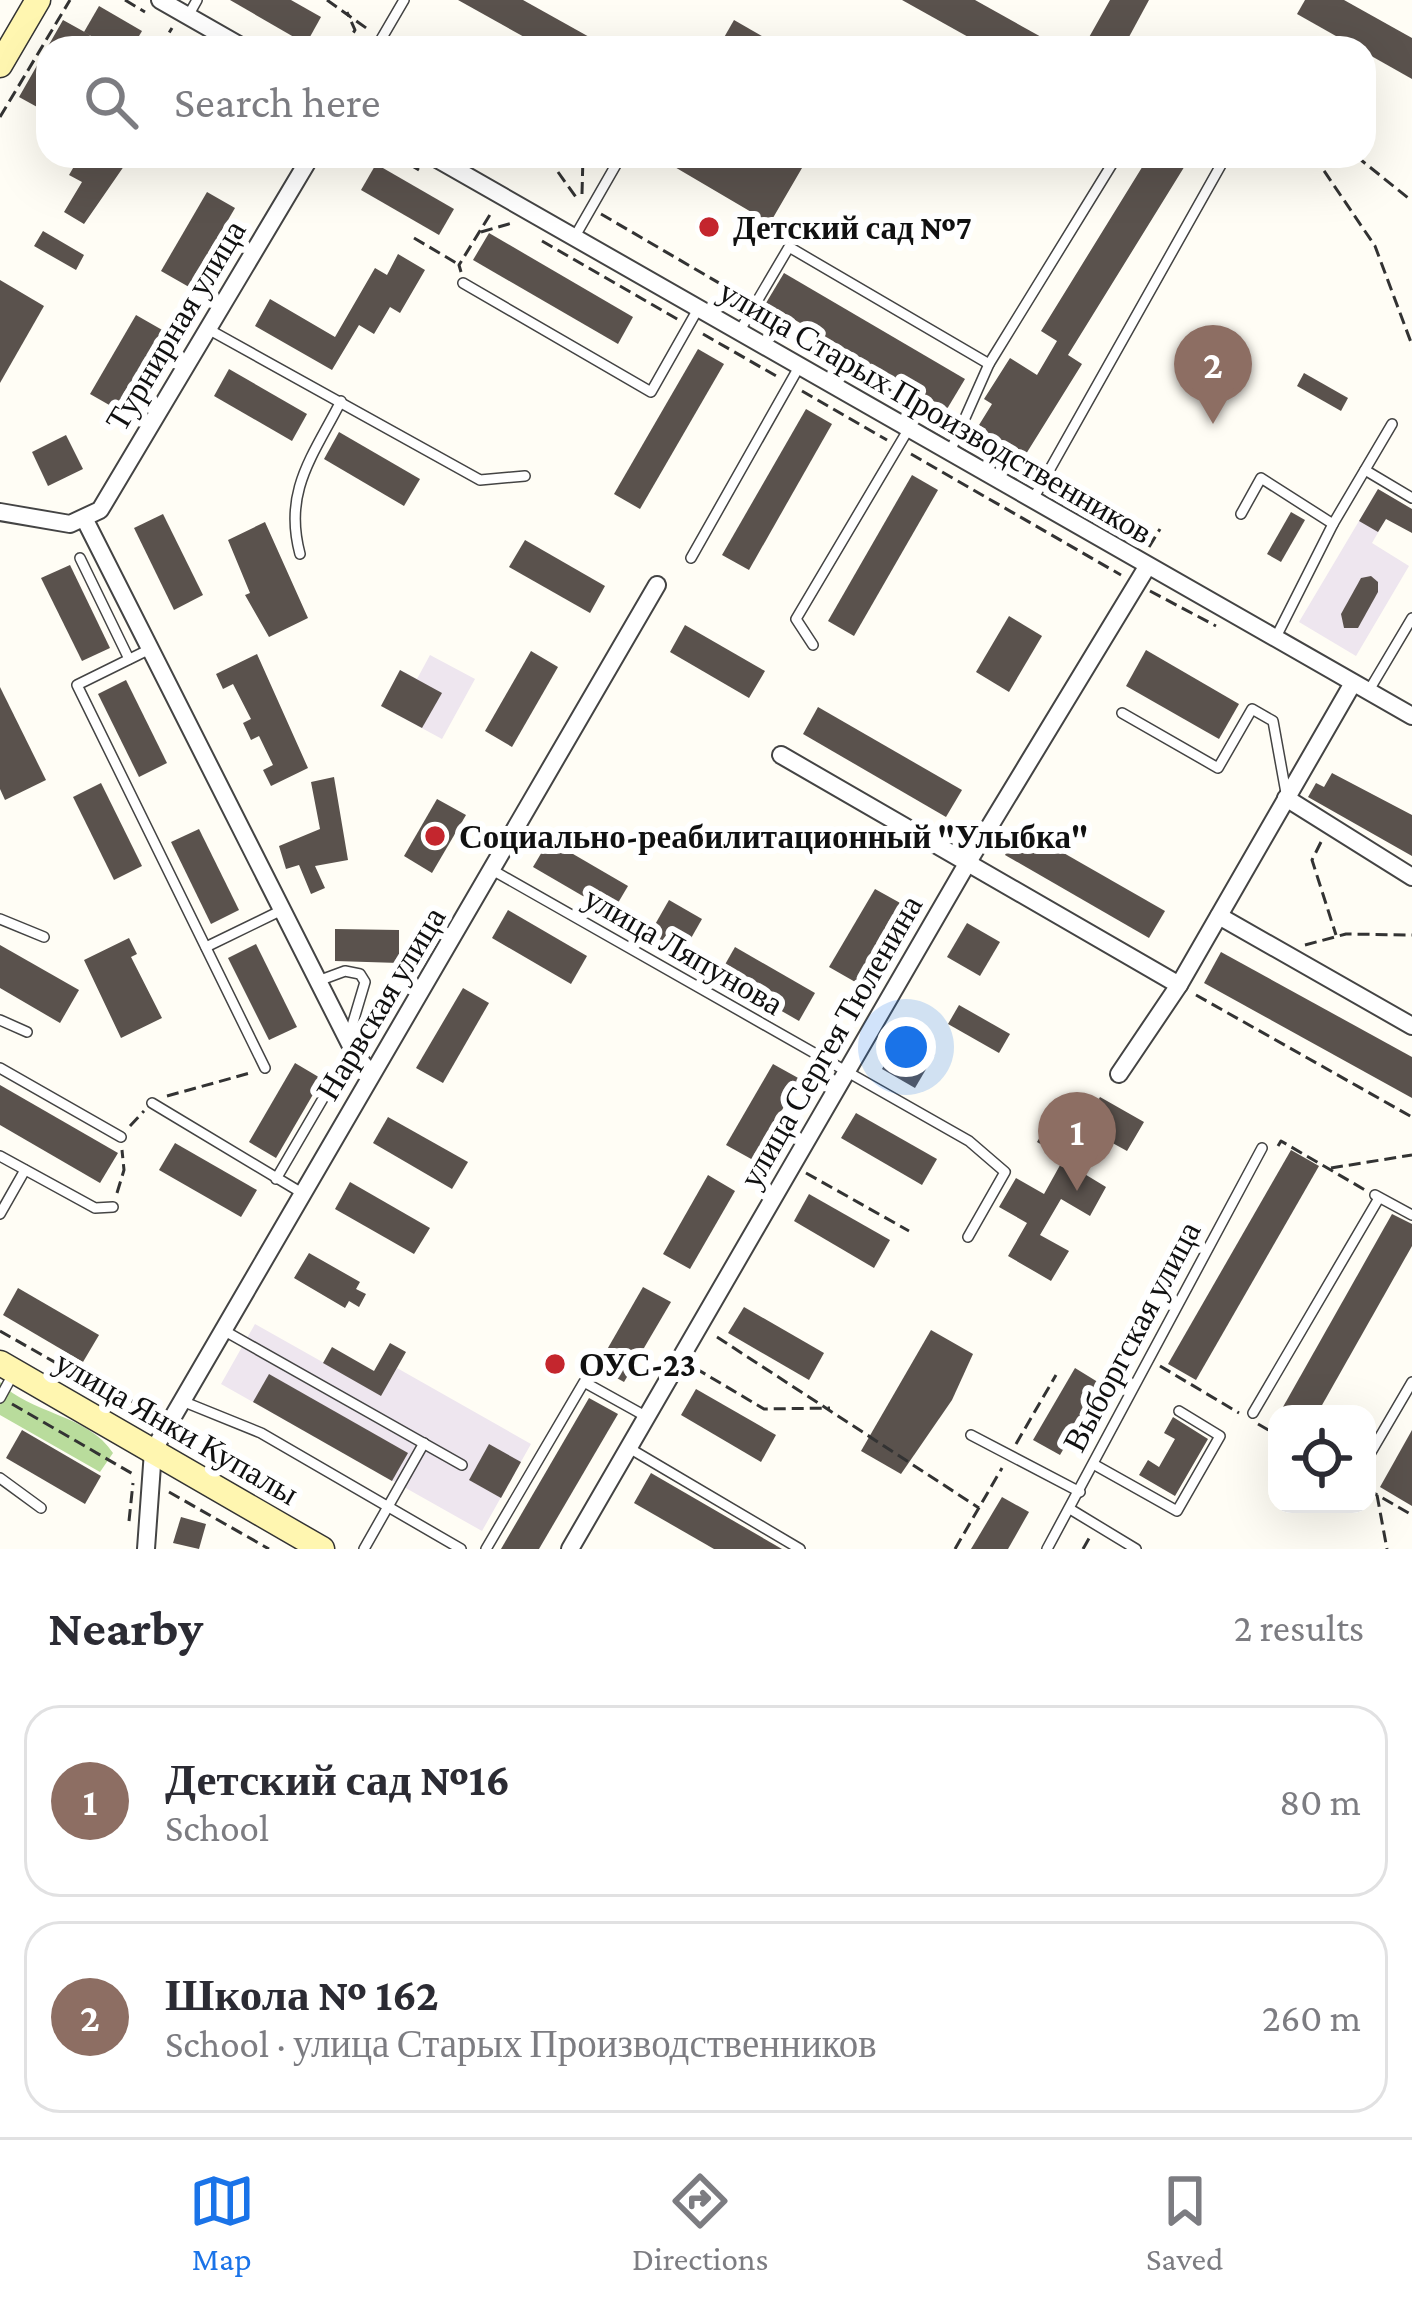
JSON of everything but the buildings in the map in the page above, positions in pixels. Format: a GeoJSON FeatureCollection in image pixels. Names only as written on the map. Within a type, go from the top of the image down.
{"type":"FeatureCollection","features":[{"type":"Feature","properties":{"kind":"street"},"geometry":{"type":"LineString","coordinates":[[0,65],[38,0]]}},
{"type":"Feature","properties":{"kind":"street"},"geometry":{"type":"LineString","coordinates":[[160,0],[224,36]]}},
{"type":"Feature","properties":{"kind":"street","name":"Турнирная улица"},"geometry":{"type":"LineString","coordinates":[[85,520],[100,510],[304,168]]}},
{"type":"Feature","properties":{"kind":"street","name":"улица Старых Производственников"},"geometry":{"type":"LineString","coordinates":[[453,168],[949,454],[1036,494],[1148,567],[1412,716]]}},
{"type":"Feature","properties":{"kind":"street"},"geometry":{"type":"LineString","coordinates":[[0,512],[70,524],[85,520],[351,1046],[370,1074]]}},
{"type":"Feature","properties":{"kind":"street","name":"улица Сергея Тюленина"},"geometry":{"type":"LineString","coordinates":[[570,1549],[968,862],[1148,567]]}},
{"type":"Feature","properties":{"kind":"street","name":"Нарвская улица"},"geometry":{"type":"LineString","coordinates":[[153,1451],[658,585]]}},
{"type":"Feature","properties":{"kind":"street"},"geometry":{"type":"LineString","coordinates":[[1119,1074],[1179,986],[1286,798],[1360,687]]}},
{"type":"Feature","properties":{"kind":"street"},"geometry":{"type":"LineString","coordinates":[[781,754],[1179,986]]}},
{"type":"Feature","properties":{"kind":"street"},"geometry":{"type":"LineString","coordinates":[[1286,798],[1412,877]]}},
{"type":"Feature","properties":{"kind":"street"},"geometry":{"type":"LineString","coordinates":[[1219,916],[1412,1026]]}},
{"type":"Feature","properties":{"kind":"street","name":"улица Янки Купалы"},"geometry":{"type":"LineString","coordinates":[[8,1367],[322,1549]]}},
{"type":"Feature","properties":{"kind":"street"},"geometry":{"type":"LineString","coordinates":[[146,1549],[153,1451]]}},
{"type":"Feature","properties":{"kind":"lane"},"geometry":{"type":"LineString","coordinates":[[383,36],[404,0]]}},
{"type":"Feature","properties":{"kind":"lane"},"geometry":{"type":"LineString","coordinates":[[574,238],[586,205],[612,168]]}},
{"type":"Feature","properties":{"kind":"lane"},"geometry":{"type":"LineString","coordinates":[[949,454],[988,364],[1110,168]]}},
{"type":"Feature","properties":{"kind":"lane"},"geometry":{"type":"LineString","coordinates":[[1036,494],[1219,168]]}},
{"type":"Feature","properties":{"kind":"lane"},"geometry":{"type":"LineString","coordinates":[[739,332],[789,247],[988,364]]}},
{"type":"Feature","properties":{"kind":"lane"},"geometry":{"type":"LineString","coordinates":[[463,283],[651,392],[698,309]]}},
{"type":"Feature","properties":{"kind":"lane"},"geometry":{"type":"LineString","coordinates":[[208,329],[480,480],[525,476]]}},
{"type":"Feature","properties":{"kind":"lane"},"geometry":{"type":"LineString","coordinates":[[691,558],[799,367]]}},
{"type":"Feature","properties":{"kind":"lane"},"geometry":{"type":"LineString","coordinates":[[299,554],[292,527],[296,491],[341,401]]}},
{"type":"Feature","properties":{"kind":"lane"},"geometry":{"type":"LineString","coordinates":[[1275,639],[1333,524],[1392,424]]}},
{"type":"Feature","properties":{"kind":"lane"},"geometry":{"type":"LineString","coordinates":[[813,645],[796,619],[908,430]]}},
{"type":"Feature","properties":{"kind":"lane"},"geometry":{"type":"LineString","coordinates":[[1365,470],[1412,498]]}},
{"type":"Feature","properties":{"kind":"lane"},"geometry":{"type":"LineString","coordinates":[[1241,514],[1261,478],[1333,524]]}},
{"type":"Feature","properties":{"kind":"lane"},"geometry":{"type":"LineString","coordinates":[[80,558],[130,659]]}},
{"type":"Feature","properties":{"kind":"lane"},"geometry":{"type":"LineString","coordinates":[[1360,687],[1412,618]]}},
{"type":"Feature","properties":{"kind":"lane"},"geometry":{"type":"LineString","coordinates":[[150,649],[77,685],[265,1068]]}},
{"type":"Feature","properties":{"kind":"lane"},"geometry":{"type":"LineString","coordinates":[[1122,712],[1218,768],[1252,709],[1273,721],[1286,798]]}},
{"type":"Feature","properties":{"kind":"lane","name":"улица Ляпунова"},"geometry":{"type":"LineString","coordinates":[[494,871],[846,1076],[969,1142],[1005,1172],[968,1237]]}},
{"type":"Feature","properties":{"kind":"lane"},"geometry":{"type":"LineString","coordinates":[[206,947],[282,910]]}},
{"type":"Feature","properties":{"kind":"lane"},"geometry":{"type":"LineString","coordinates":[[0,919],[44,937]]}},
{"type":"Feature","properties":{"kind":"lane"},"geometry":{"type":"LineString","coordinates":[[276,1179],[351,1046],[365,982],[360,974],[345,971],[318,981]]}},
{"type":"Feature","properties":{"kind":"lane"},"geometry":{"type":"LineString","coordinates":[[0,1020],[27,1032]]}},
{"type":"Feature","properties":{"kind":"lane"},"geometry":{"type":"LineString","coordinates":[[0,1068],[121,1137]]}},
{"type":"Feature","properties":{"kind":"lane"},"geometry":{"type":"LineString","coordinates":[[152,1103],[302,1192]]}},
{"type":"Feature","properties":{"kind":"lane","name":"Выборгская улица"},"geometry":{"type":"LineString","coordinates":[[1047,1549],[1262,1148]]}},
{"type":"Feature","properties":{"kind":"lane"},"geometry":{"type":"LineString","coordinates":[[0,1156],[95,1208],[113,1207]]}},
{"type":"Feature","properties":{"kind":"lane"},"geometry":{"type":"LineString","coordinates":[[0,1214],[25,1170]]}},
{"type":"Feature","properties":{"kind":"lane"},"geometry":{"type":"LineString","coordinates":[[1253,1413],[1377,1197],[1412,1215]]}},
{"type":"Feature","properties":{"kind":"lane"},"geometry":{"type":"LineString","coordinates":[[223,1330],[462,1465]]}},
{"type":"Feature","properties":{"kind":"lane"},"geometry":{"type":"LineString","coordinates":[[0,1398],[8,1367]]}},
{"type":"Feature","properties":{"kind":"lane"},"geometry":{"type":"LineString","coordinates":[[486,1549],[584,1382],[647,1417]]}},
{"type":"Feature","properties":{"kind":"lane"},"geometry":{"type":"LineString","coordinates":[[1376,1444],[1412,1382]]}},
{"type":"Feature","properties":{"kind":"lane"},"geometry":{"type":"LineString","coordinates":[[177,1410],[261,1433],[461,1549]]}},
{"type":"Feature","properties":{"kind":"lane"},"geometry":{"type":"LineString","coordinates":[[1095,1465],[1177,1510],[1220,1436],[1179,1411]]}},
{"type":"Feature","properties":{"kind":"lane"},"geometry":{"type":"LineString","coordinates":[[971,1435],[1080,1492]]}},
{"type":"Feature","properties":{"kind":"lane"},"geometry":{"type":"LineString","coordinates":[[364,1549],[424,1443]]}},
{"type":"Feature","properties":{"kind":"lane"},"geometry":{"type":"LineString","coordinates":[[629,1448],[800,1549]]}},
{"type":"Feature","properties":{"kind":"lane"},"geometry":{"type":"LineString","coordinates":[[0,1478],[41,1508]]}},
{"type":"Feature","properties":{"kind":"lane"},"geometry":{"type":"LineString","coordinates":[[1070,1509],[1136,1549]]}},
{"type":"Feature","properties":{"kind":"path"},"geometry":{"type":"LineString","coordinates":[[48,36],[70,0]]}},
{"type":"Feature","properties":{"kind":"path"},"geometry":{"type":"LineString","coordinates":[[327,0],[346,11],[370,36]]}},
{"type":"Feature","properties":{"kind":"path"},"geometry":{"type":"LineString","coordinates":[[346,11],[355,30],[351,36]]}},
{"type":"Feature","properties":{"kind":"path"},"geometry":{"type":"LineString","coordinates":[[0,117],[36,57]]}},
{"type":"Feature","properties":{"kind":"path"},"geometry":{"type":"LineString","coordinates":[[584,168],[586,205]]}},
{"type":"Feature","properties":{"kind":"path"},"geometry":{"type":"LineString","coordinates":[[1322,168],[1375,247],[1412,345]]}},
{"type":"Feature","properties":{"kind":"path"},"geometry":{"type":"LineString","coordinates":[[1371,168],[1412,201]]}},
{"type":"Feature","properties":{"kind":"path"},"geometry":{"type":"LineString","coordinates":[[558,172],[586,205],[736,291],[754,307],[1026,470],[1036,494]]}},
{"type":"Feature","properties":{"kind":"path"},"geometry":{"type":"LineString","coordinates":[[463,283],[460,265],[491,211]]}},
{"type":"Feature","properties":{"kind":"path"},"geometry":{"type":"LineString","coordinates":[[479,232],[512,223]]}},
{"type":"Feature","properties":{"kind":"path"},"geometry":{"type":"LineString","coordinates":[[414,238],[460,265]]}},
{"type":"Feature","properties":{"kind":"path"},"geometry":{"type":"LineString","coordinates":[[1329,825],[1312,860],[1336,937]]}},
{"type":"Feature","properties":{"kind":"path"},"geometry":{"type":"LineString","coordinates":[[1280,951],[1336,937],[1412,935]]}},
{"type":"Feature","properties":{"kind":"path"},"geometry":{"type":"LineString","coordinates":[[1179,986],[1412,1117]]}},
{"type":"Feature","properties":{"kind":"path"},"geometry":{"type":"LineString","coordinates":[[1281,1141],[1377,1197]]}},
{"type":"Feature","properties":{"kind":"path"},"geometry":{"type":"LineString","coordinates":[[1329,1169],[1412,1155]]}},
{"type":"Feature","properties":{"kind":"path"},"geometry":{"type":"LineString","coordinates":[[794,1166],[909,1231]]}},
{"type":"Feature","properties":{"kind":"path"},"geometry":{"type":"LineString","coordinates":[[700,1326],[979,1508]]}},
{"type":"Feature","properties":{"kind":"path"},"geometry":{"type":"LineString","coordinates":[[0,1330],[102,1389],[177,1410]]}},
{"type":"Feature","properties":{"kind":"path"},"geometry":{"type":"LineString","coordinates":[[680,1359],[764,1409],[832,1408]]}},
{"type":"Feature","properties":{"kind":"path"},"geometry":{"type":"LineString","coordinates":[[1154,1363],[1268,1430]]}},
{"type":"Feature","properties":{"kind":"path"},"geometry":{"type":"LineString","coordinates":[[1377,1495],[1412,1516]]}},
{"type":"Feature","properties":{"kind":"path"},"geometry":{"type":"LineString","coordinates":[[1377,1495],[1387,1549]]}},
{"type":"Feature","properties":{"kind":"shaded area"},"geometry":{"type":"Polygon","coordinates":[[[1378,489],[1397,500],[1372,543],[1409,566],[1356,656],[1299,622],[1378,489]]]}},
{"type":"Feature","properties":{"kind":"shaded area"},"geometry":{"type":"Polygon","coordinates":[[[430,655],[475,679],[442,739],[381,706],[400,670],[417,679],[430,655]]]}},
{"type":"Feature","properties":{"kind":"shaded area"},"geometry":{"type":"Polygon","coordinates":[[[255,1324],[381,1395],[397,1368],[531,1444],[482,1531],[221,1384],[255,1324]]]}},
{"type":"Feature","properties":{"kind":"green space"},"geometry":{"type":"Polygon","coordinates":[[[0,1382],[26,1401],[102,1440],[113,1453],[100,1472],[0,1415],[0,1382]]]}},
{"type":"Feature","properties":{"kind":"place","name":"Детский сад №7"},"geometry":{"type":"Point","coordinates":[709,227]}},
{"type":"Feature","properties":{"kind":"place","name":"Школа № 162"},"geometry":{"type":"Point","coordinates":[1213,424]}},
{"type":"Feature","properties":{"kind":"place","name":"Социально-реабилитационный \"Улыбка\""},"geometry":{"type":"Point","coordinates":[435,836]}},
{"type":"Feature","properties":{"kind":"place","name":"Детский сад №16"},"geometry":{"type":"Point","coordinates":[1077,1191]}},
{"type":"Feature","properties":{"kind":"place","name":"ОУС-23"},"geometry":{"type":"Point","coordinates":[555,1364]}}]}
